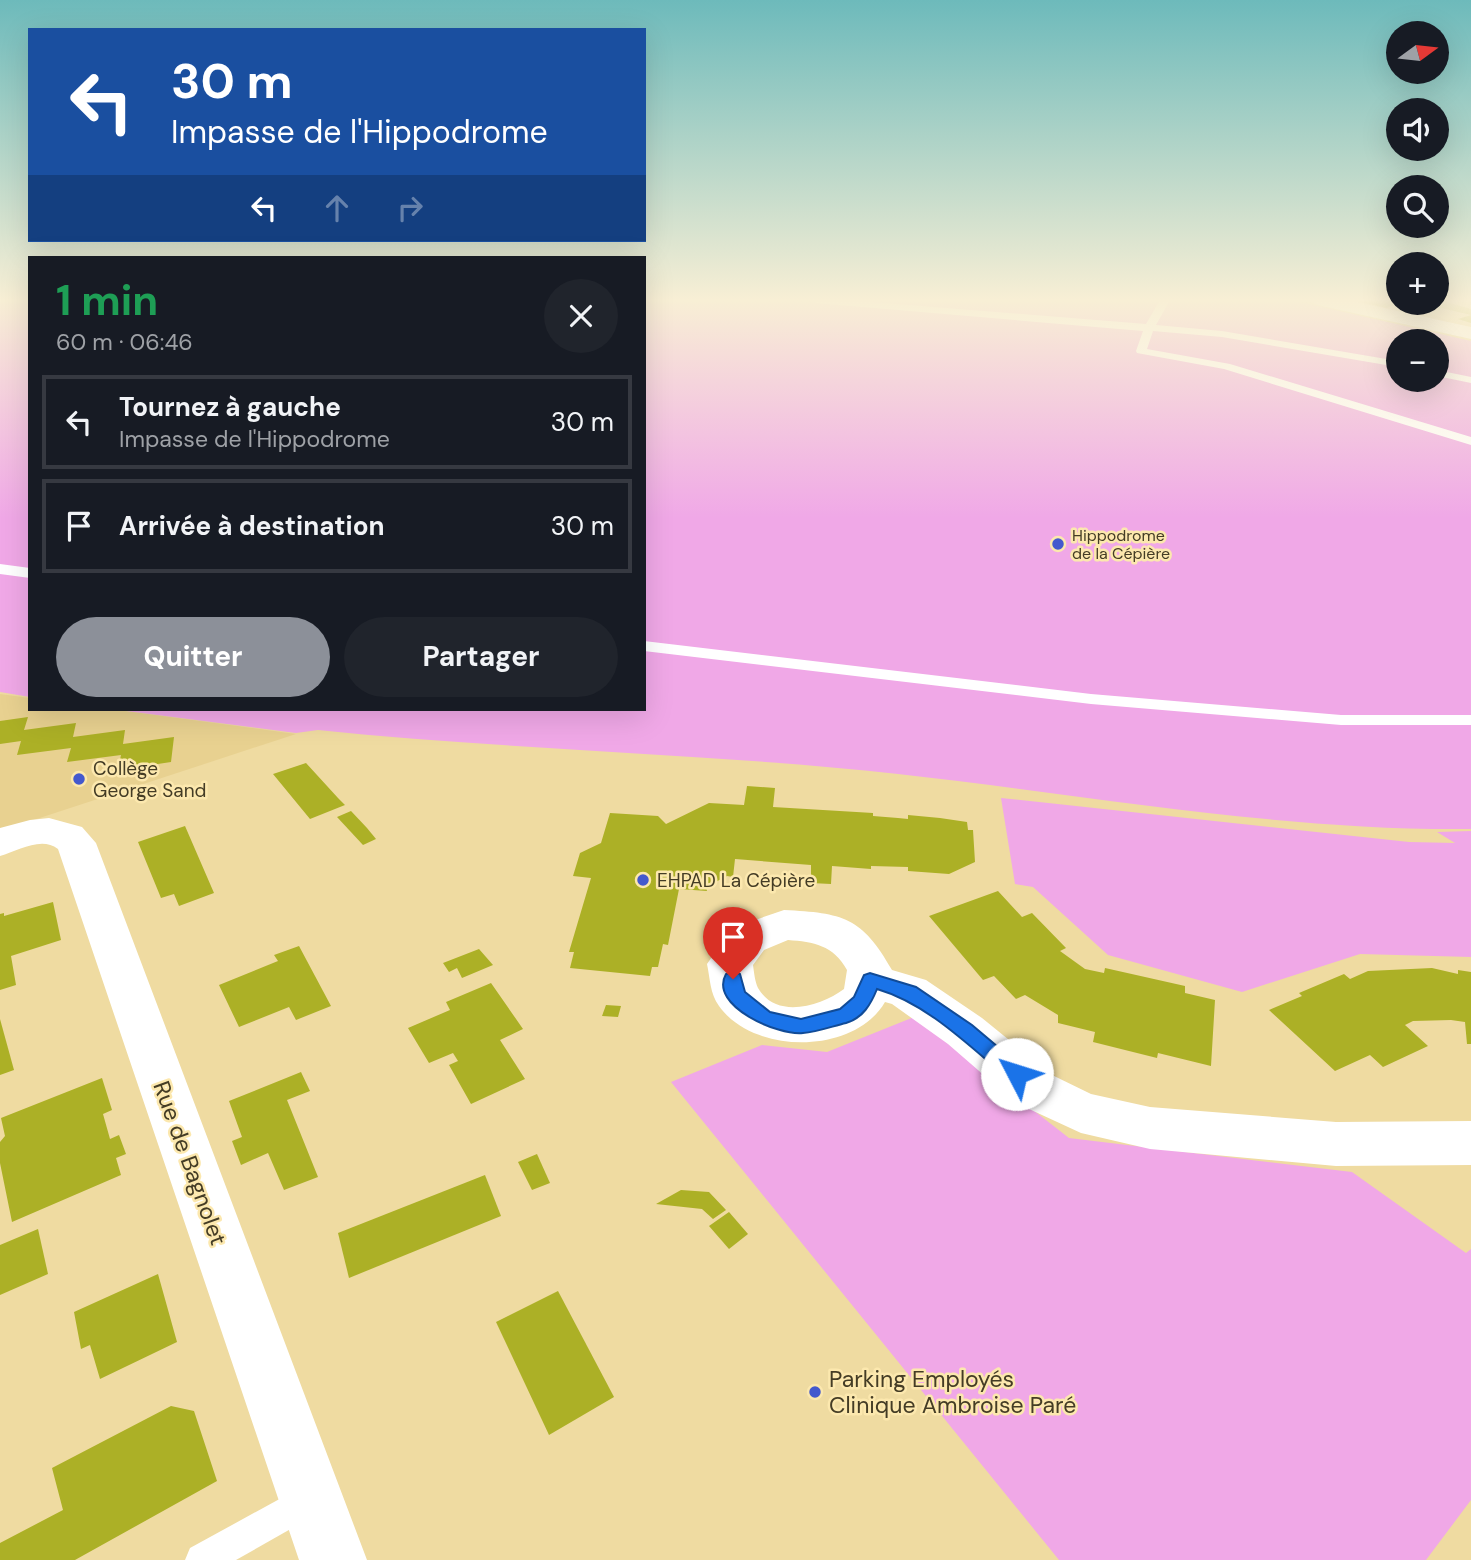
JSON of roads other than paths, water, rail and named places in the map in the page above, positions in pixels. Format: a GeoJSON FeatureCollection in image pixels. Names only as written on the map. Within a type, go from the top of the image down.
{"type":"FeatureCollection","features":[{"type":"Feature","properties":{"kind":"street","name":"Rue de Bagnolet"},"geometry":{"type":"LineString","coordinates":[[0,843],[31,831],[50,830],[65,832],[76,843],[333,1560]]}},
{"type":"Feature","properties":{"kind":"street"},"geometry":{"type":"LineString","coordinates":[[870,980],[909,992],[965,1031],[1034,1089],[1081,1112],[1150,1128],[1336,1144],[1471,1143]]}},
{"type":"Feature","properties":{"kind":"lane"},"geometry":{"type":"LineString","coordinates":[[1248,373],[1471,441]]}},
{"type":"Feature","properties":{"kind":"lane"},"geometry":{"type":"LineString","coordinates":[[1449,375],[1471,380]]}},
{"type":"Feature","properties":{"kind":"lane"},"geometry":{"type":"LineString","coordinates":[[0,569],[28,573]]}},
{"type":"Feature","properties":{"kind":"lane"},"geometry":{"type":"LineString","coordinates":[[646,646],[1091,699],[1341,720],[1471,720]]}},
{"type":"Feature","properties":{"kind":"lane"},"geometry":{"type":"LineString","coordinates":[[202,1560],[310,1498]]}},
{"type":"Feature","properties":{"kind":"place","name":"Hippodrome de la Cépière"},"geometry":{"type":"Point","coordinates":[1058,544]}},
{"type":"Feature","properties":{"kind":"place","name":"Collège George Sand"},"geometry":{"type":"Point","coordinates":[79,779]}},
{"type":"Feature","properties":{"kind":"place","name":"EHPAD La Cépière"},"geometry":{"type":"Point","coordinates":[643,880]}},
{"type":"Feature","properties":{"kind":"place","name":"Parking Employés Clinique Ambroise Paré"},"geometry":{"type":"Point","coordinates":[815,1392]}}]}
